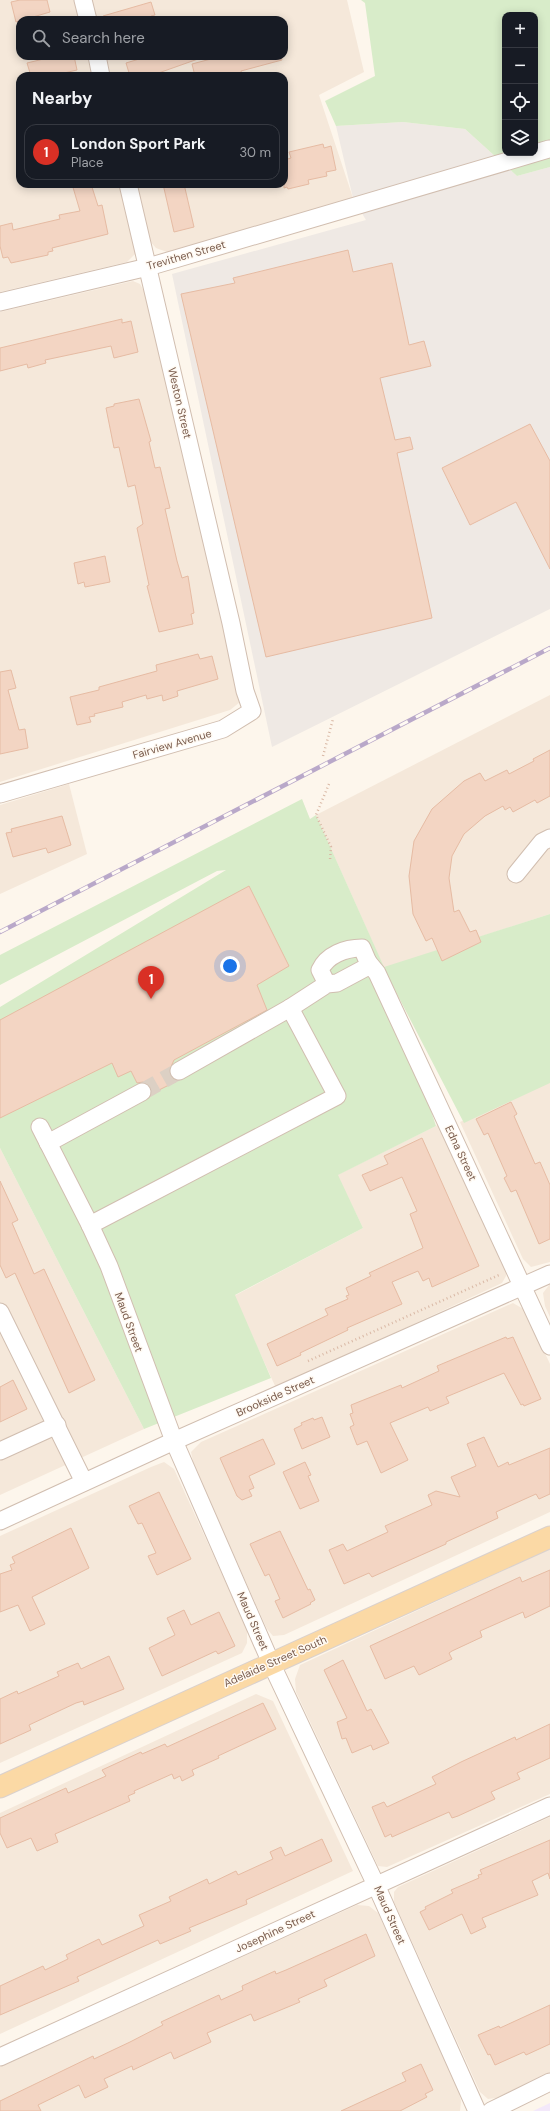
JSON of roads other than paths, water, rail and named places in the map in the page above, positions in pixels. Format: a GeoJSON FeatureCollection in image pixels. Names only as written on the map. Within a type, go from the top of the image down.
{"type":"FeatureCollection","features":[{"type":"Feature","properties":{"kind":"main road","name":"Adelaide Street South"},"geometry":{"type":"LineString","coordinates":[[0,1787],[550,1537]]}},
{"type":"Feature","properties":{"kind":"street"},"geometry":{"type":"LineString","coordinates":[[83,0],[87,16]]}},
{"type":"Feature","properties":{"kind":"street"},"geometry":{"type":"LineString","coordinates":[[97,60],[100,72]]}},
{"type":"Feature","properties":{"kind":"street","name":"Trevithen Street"},"geometry":{"type":"LineString","coordinates":[[0,302],[148,267],[549,149]]}},
{"type":"Feature","properties":{"kind":"street","name":"Weston Street"},"geometry":{"type":"LineString","coordinates":[[129,188],[231,623]]}},
{"type":"Feature","properties":{"kind":"street","name":"Fairview Avenue"},"geometry":{"type":"LineString","coordinates":[[0,794],[223,729],[252,711],[245,691],[231,623]]}},
{"type":"Feature","properties":{"kind":"street"},"geometry":{"type":"LineString","coordinates":[[516,874],[542,842],[550,838]]}},
{"type":"Feature","properties":{"kind":"street","name":"Edna Street"},"geometry":{"type":"LineString","coordinates":[[327,984],[320,970],[325,960],[351,948],[362,948],[368,962],[377,972],[524,1286],[550,1346]]}},
{"type":"Feature","properties":{"kind":"street"},"geometry":{"type":"LineString","coordinates":[[179,1071],[290,1008],[327,984],[337,983],[366,968],[368,962]]}},
{"type":"Feature","properties":{"kind":"street"},"geometry":{"type":"LineString","coordinates":[[90,1225],[337,1096],[290,1008]]}},
{"type":"Feature","properties":{"kind":"street"},"geometry":{"type":"LineString","coordinates":[[48,1143],[142,1092]]}},
{"type":"Feature","properties":{"kind":"street","name":"Maud Street"},"geometry":{"type":"LineString","coordinates":[[40,1127],[90,1225],[109,1266],[174,1441],[271,1663],[376,1885],[477,2111]]}},
{"type":"Feature","properties":{"kind":"street","name":"Brookside Street"},"geometry":{"type":"LineString","coordinates":[[0,1521],[174,1441],[550,1274]]}},
{"type":"Feature","properties":{"kind":"street"},"geometry":{"type":"LineString","coordinates":[[0,1312],[84,1482]]}},
{"type":"Feature","properties":{"kind":"street"},"geometry":{"type":"LineString","coordinates":[[0,1451],[57,1425]]}},
{"type":"Feature","properties":{"kind":"street","name":"Josephine Street"},"geometry":{"type":"LineString","coordinates":[[0,2057],[550,1806]]}},
{"type":"Feature","properties":{"kind":"street"},"geometry":{"type":"LineString","coordinates":[[491,2111],[550,2082]]}},
{"type":"Feature","properties":{"kind":"tunnel"},"geometry":{"type":"LineString","coordinates":[[142,1092],[179,1071]]}},
{"type":"Feature","properties":{"kind":"railway"},"geometry":{"type":"LineString","coordinates":[[0,932],[550,648]]}},
{"type":"Feature","properties":{"kind":"place","name":"London Sport Park"},"geometry":{"type":"Point","coordinates":[151,999]}}]}
